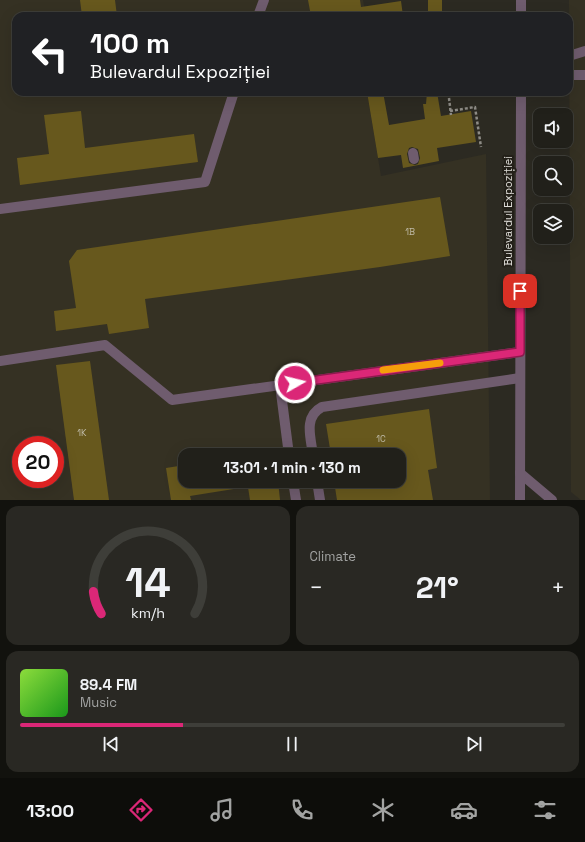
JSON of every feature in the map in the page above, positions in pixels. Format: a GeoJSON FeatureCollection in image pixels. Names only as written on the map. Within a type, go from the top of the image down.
{"type":"FeatureCollection","features":[{"type":"Feature","properties":{"kind":"street"},"geometry":{"type":"LineString","coordinates":[[260,12],[264,0]]}},
{"type":"Feature","properties":{"kind":"street"},"geometry":{"type":"LineString","coordinates":[[521,0],[521,12]]}},
{"type":"Feature","properties":{"kind":"street"},"geometry":{"type":"LineString","coordinates":[[573,55],[585,51]]}},
{"type":"Feature","properties":{"kind":"street"},"geometry":{"type":"LineString","coordinates":[[573,75],[585,75]]}},
{"type":"Feature","properties":{"kind":"street"},"geometry":{"type":"LineString","coordinates":[[0,209],[205,182],[233,96]]}},
{"type":"Feature","properties":{"kind":"street","name":"Bulevardul Expoziției"},"geometry":{"type":"LineString","coordinates":[[520,500],[521,96]]}},
{"type":"Feature","properties":{"kind":"street"},"geometry":{"type":"LineString","coordinates":[[0,361],[105,346],[172,400],[520,352]]}},
{"type":"Feature","properties":{"kind":"street"},"geometry":{"type":"LineString","coordinates":[[312,448],[310,421],[312,415],[322,407],[520,378]]}},
{"type":"Feature","properties":{"kind":"street"},"geometry":{"type":"LineString","coordinates":[[280,385],[289,448]]}},
{"type":"Feature","properties":{"kind":"street"},"geometry":{"type":"LineString","coordinates":[[520,473],[552,500]]}},
{"type":"Feature","properties":{"kind":"street"},"geometry":{"type":"LineString","coordinates":[[294,488],[296,500]]}},
{"type":"Feature","properties":{"kind":"street"},"geometry":{"type":"LineString","coordinates":[[318,488],[320,500]]}},
{"type":"Feature","properties":{"kind":"path"},"geometry":{"type":"LineString","coordinates":[[449,98],[451,115]]}},
{"type":"Feature","properties":{"kind":"path"},"geometry":{"type":"LineString","coordinates":[[450,111],[474,107],[480,148]]}},
{"type":"Feature","properties":{"kind":"shaded area"},"geometry":{"type":"Polygon","coordinates":[[[0,0],[363,0],[365,12],[12,12],[12,96],[368,96],[381,176],[486,154],[490,500],[0,500],[0,0]]]}},
{"type":"Feature","properties":{"kind":"shaded area"},"geometry":{"type":"Polygon","coordinates":[[[569,0],[585,0],[585,500],[581,500],[571,492],[570,244],[573,244],[573,204],[570,204],[570,196],[573,196],[573,156],[570,156],[570,148],[573,148],[573,108],[569,108],[569,96],[573,96],[573,12],[569,12],[569,0]]]}},
{"type":"Feature","properties":{"kind":"building"},"geometry":{"type":"Polygon","coordinates":[[[80,0],[115,0],[116,12],[82,12],[80,0]]]}},
{"type":"Feature","properties":{"kind":"building"},"geometry":{"type":"Polygon","coordinates":[[[308,0],[360,0],[361,7],[401,1],[402,12],[310,12],[308,0]]]}},
{"type":"Feature","properties":{"kind":"building"},"geometry":{"type":"Polygon","coordinates":[[[428,0],[442,0],[442,12],[428,12],[428,0]]]}},
{"type":"Feature","properties":{"kind":"building"},"geometry":{"type":"Polygon","coordinates":[[[368,96],[384,96],[389,125],[425,119],[423,104],[426,104],[427,96],[438,96],[441,116],[471,111],[476,142],[437,148],[439,161],[403,168],[401,155],[378,158],[368,96]],[[412,147],[409,148],[407,154],[409,163],[415,165],[418,164],[420,158],[418,149],[412,147]]]}},
{"type":"Feature","properties":{"kind":"building"},"geometry":{"type":"Polygon","coordinates":[[[81,111],[85,148],[194,134],[198,162],[20,185],[17,158],[49,154],[44,115],[81,111]]]}},
{"type":"Feature","properties":{"kind":"building"},"geometry":{"type":"Polygon","coordinates":[[[440,197],[450,256],[145,299],[149,328],[109,334],[107,324],[56,331],[54,311],[76,308],[69,261],[77,250],[440,197]]]}},
{"type":"Feature","properties":{"kind":"building"},"geometry":{"type":"Polygon","coordinates":[[[90,361],[109,500],[74,500],[56,365],[90,361]]]}},
{"type":"Feature","properties":{"kind":"building"},"geometry":{"type":"Polygon","coordinates":[[[429,409],[437,468],[428,470],[433,500],[337,500],[335,488],[406,488],[406,448],[330,448],[326,424],[429,409]]]}},
{"type":"Feature","properties":{"kind":"building"},"geometry":{"type":"Polygon","coordinates":[[[178,466],[178,488],[240,488],[190,496],[191,500],[171,500],[166,468],[178,466]]]}},
{"type":"Feature","properties":{"kind":"building"},"geometry":{"type":"Polygon","coordinates":[[[248,488],[279,488],[280,500],[250,500],[248,488]]]}},
{"type":"Feature","properties":{"kind":"slow traffic"},"geometry":{"type":"LineString","coordinates":[[383,370],[440,363]]}},
{"type":"Feature","properties":{"kind":"route"},"geometry":{"type":"LineString","coordinates":[[295,383],[520,352],[520,291]]}}]}
